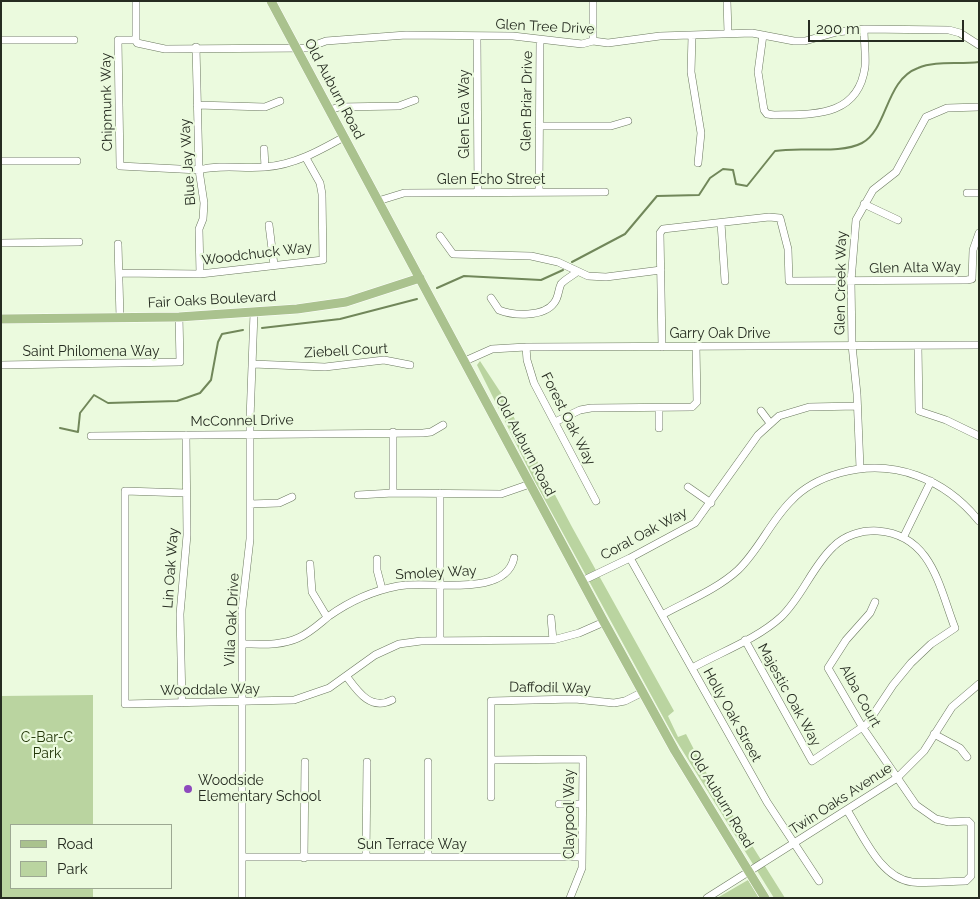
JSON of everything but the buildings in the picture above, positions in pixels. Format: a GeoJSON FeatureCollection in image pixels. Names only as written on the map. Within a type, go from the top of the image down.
{"type":"FeatureCollection","features":[{"type":"Feature","properties":{"kind":"main road","name":"Old Auburn Road"},"geometry":{"type":"LineString","coordinates":[[271,1],[604,622],[676,751],[765,898]]}},
{"type":"Feature","properties":{"kind":"main road"},"geometry":{"type":"LineString","coordinates":[[278,1],[282,21]]}},
{"type":"Feature","properties":{"kind":"main road","name":"Fair Oaks Boulevard"},"geometry":{"type":"LineString","coordinates":[[1,319],[179,318],[254,313],[346,302],[420,278]]}},
{"type":"Feature","properties":{"kind":"street"},"geometry":{"type":"LineString","coordinates":[[136,1],[136,40]]}},
{"type":"Feature","properties":{"kind":"street"},"geometry":{"type":"LineString","coordinates":[[593,1],[593,41]]}},
{"type":"Feature","properties":{"kind":"street"},"geometry":{"type":"LineString","coordinates":[[727,1],[728,33]]}},
{"type":"Feature","properties":{"kind":"street"},"geometry":{"type":"LineString","coordinates":[[763,35],[758,72],[764,110],[767,114],[820,114],[844,103],[861,81],[865,67],[864,29]]}},
{"type":"Feature","properties":{"kind":"street","name":"Glen Tree Drive"},"geometry":{"type":"LineString","coordinates":[[136,40],[137,43],[157,49],[307,48],[326,41],[367,40],[390,36],[513,36],[582,44],[593,41],[608,43],[660,36],[728,33],[763,35],[804,41],[837,32],[864,29],[944,30],[960,33],[979,45]]}},
{"type":"Feature","properties":{"kind":"street","name":"Glen Eva Way"},"geometry":{"type":"LineString","coordinates":[[477,36],[478,193]]}},
{"type":"Feature","properties":{"kind":"street"},"geometry":{"type":"LineString","coordinates":[[692,36],[691,72],[701,133],[698,163]]}},
{"type":"Feature","properties":{"kind":"street"},"geometry":{"type":"LineString","coordinates":[[1,40],[74,40]]}},
{"type":"Feature","properties":{"kind":"street","name":"Chipmunk Way"},"geometry":{"type":"LineString","coordinates":[[136,40],[118,40],[120,166],[199,170],[211,166],[265,167],[306,158],[344,137]]}},
{"type":"Feature","properties":{"kind":"street","name":"Glen Briar Drive"},"geometry":{"type":"LineString","coordinates":[[539,192],[540,40]]}},
{"type":"Feature","properties":{"kind":"street","name":"Blue Jay Way"},"geometry":{"type":"LineString","coordinates":[[196,48],[199,170],[204,203],[203,219],[199,229],[200,274]]}},
{"type":"Feature","properties":{"kind":"street"},"geometry":{"type":"LineString","coordinates":[[330,110],[339,106],[399,106],[414,100]]}},
{"type":"Feature","properties":{"kind":"street"},"geometry":{"type":"LineString","coordinates":[[197,105],[265,107],[280,101]]}},
{"type":"Feature","properties":{"kind":"street","name":"Glen Creek Way"},"geometry":{"type":"LineString","coordinates":[[860,468],[858,406],[852,345],[851,281],[854,227],[858,213],[873,190],[896,172],[926,117],[946,108],[979,107]]}},
{"type":"Feature","properties":{"kind":"street"},"geometry":{"type":"LineString","coordinates":[[539,126],[611,126],[628,121]]}},
{"type":"Feature","properties":{"kind":"street"},"geometry":{"type":"LineString","coordinates":[[264,149],[265,167]]}},
{"type":"Feature","properties":{"kind":"street","name":"Woodchuck Way"},"geometry":{"type":"LineString","coordinates":[[119,273],[200,274],[323,260],[320,183],[306,158]]}},
{"type":"Feature","properties":{"kind":"street"},"geometry":{"type":"LineString","coordinates":[[1,161],[77,161]]}},
{"type":"Feature","properties":{"kind":"street","name":"Glen Echo Street"},"geometry":{"type":"LineString","coordinates":[[378,201],[404,193],[605,192]]}},
{"type":"Feature","properties":{"kind":"street"},"geometry":{"type":"LineString","coordinates":[[966,193],[979,193]]}},
{"type":"Feature","properties":{"kind":"street"},"geometry":{"type":"LineString","coordinates":[[864,204],[898,220]]}},
{"type":"Feature","properties":{"kind":"street","name":"Glen Alta Way"},"geometry":{"type":"LineString","coordinates":[[661,270],[660,232],[663,228],[769,217],[780,218],[788,249],[789,281],[972,279],[974,250],[979,233]]}},
{"type":"Feature","properties":{"kind":"street"},"geometry":{"type":"LineString","coordinates":[[721,223],[725,281]]}},
{"type":"Feature","properties":{"kind":"street"},"geometry":{"type":"LineString","coordinates":[[269,225],[274,265]]}},
{"type":"Feature","properties":{"kind":"street"},"geometry":{"type":"LineString","coordinates":[[440,236],[453,254],[531,256],[558,262],[588,276],[615,278],[661,270],[662,347]]}},
{"type":"Feature","properties":{"kind":"street"},"geometry":{"type":"LineString","coordinates":[[1,242],[79,242]]}},
{"type":"Feature","properties":{"kind":"street"},"geometry":{"type":"LineString","coordinates":[[118,244],[120,318]]}},
{"type":"Feature","properties":{"kind":"street"},"geometry":{"type":"LineString","coordinates":[[491,298],[498,310],[506,313],[539,312],[550,308],[556,301],[562,283],[577,272]]}},
{"type":"Feature","properties":{"kind":"street","name":"Villa Oak Drive"},"geometry":{"type":"LineString","coordinates":[[242,898],[242,602],[250,545],[250,433],[254,313]]}},
{"type":"Feature","properties":{"kind":"street","name":"Saint Philomena Way"},"geometry":{"type":"LineString","coordinates":[[1,365],[180,362],[179,318]]}},
{"type":"Feature","properties":{"kind":"street","name":"Garry Oak Drive"},"geometry":{"type":"LineString","coordinates":[[464,361],[492,349],[526,347],[979,345]]}},
{"type":"Feature","properties":{"kind":"street"},"geometry":{"type":"LineString","coordinates":[[555,422],[580,410],[591,408],[692,407],[697,402],[696,346]]}},
{"type":"Feature","properties":{"kind":"street"},"geometry":{"type":"LineString","coordinates":[[918,346],[919,411],[951,422],[979,436]]}},
{"type":"Feature","properties":{"kind":"street","name":"Forest Oak Way"},"geometry":{"type":"LineString","coordinates":[[526,347],[530,374],[596,500]]}},
{"type":"Feature","properties":{"kind":"street","name":"Ziebell Court"},"geometry":{"type":"LineString","coordinates":[[253,364],[325,367],[384,360],[410,365]]}},
{"type":"Feature","properties":{"kind":"street","name":"Coral Oak Way"},"geometry":{"type":"LineString","coordinates":[[582,581],[690,526],[711,503],[755,439],[770,423],[785,413],[803,408],[858,406]]}},
{"type":"Feature","properties":{"kind":"street"},"geometry":{"type":"LineString","coordinates":[[659,408],[659,428]]}},
{"type":"Feature","properties":{"kind":"street"},"geometry":{"type":"LineString","coordinates":[[761,411],[770,423]]}},
{"type":"Feature","properties":{"kind":"street","name":"McConnel Drive"},"geometry":{"type":"LineString","coordinates":[[91,436],[250,433],[428,433],[443,425]]}},
{"type":"Feature","properties":{"kind":"street"},"geometry":{"type":"LineString","coordinates":[[393,432],[393,493]]}},
{"type":"Feature","properties":{"kind":"street","name":"Lin Oak Way"},"geometry":{"type":"LineString","coordinates":[[182,703],[180,614],[187,535],[186,435]]}},
{"type":"Feature","properties":{"kind":"street"},"geometry":{"type":"LineString","coordinates":[[662,615],[719,584],[738,570],[753,552],[780,512],[802,491],[829,476],[860,468],[901,470],[947,489],[979,521]]}},
{"type":"Feature","properties":{"kind":"street"},"geometry":{"type":"LineString","coordinates":[[904,536],[930,481]]}},
{"type":"Feature","properties":{"kind":"street"},"geometry":{"type":"LineString","coordinates":[[358,495],[393,493],[505,494],[530,484]]}},
{"type":"Feature","properties":{"kind":"street","name":"Coral Oak Way"},"geometry":{"type":"LineString","coordinates":[[688,487],[711,503]]}},
{"type":"Feature","properties":{"kind":"street","name":"Wooddale Way"},"geometry":{"type":"LineString","coordinates":[[186,493],[125,491],[125,704],[242,702],[301,698],[322,692],[347,677],[369,659],[387,648],[410,642],[554,640],[579,633],[604,622]]}},
{"type":"Feature","properties":{"kind":"street"},"geometry":{"type":"LineString","coordinates":[[440,493],[440,641]]}},
{"type":"Feature","properties":{"kind":"street"},"geometry":{"type":"LineString","coordinates":[[250,504],[279,503],[292,497]]}},
{"type":"Feature","properties":{"kind":"street"},"geometry":{"type":"LineString","coordinates":[[692,668],[767,628],[783,615],[828,552],[839,542],[852,534],[868,531],[904,536],[916,545],[927,558],[955,628],[932,644],[911,663],[893,685],[875,715],[863,728]]}},
{"type":"Feature","properties":{"kind":"street","name":"Smoley Way"},"geometry":{"type":"LineString","coordinates":[[242,644],[276,644],[291,641],[308,633],[327,617],[353,601],[382,589],[407,585],[475,585],[487,583],[504,576],[512,567],[514,558]]}},
{"type":"Feature","properties":{"kind":"street","name":"Holly Oak Street"},"geometry":{"type":"LineString","coordinates":[[630,558],[793,844],[819,881]]}},
{"type":"Feature","properties":{"kind":"street"},"geometry":{"type":"LineString","coordinates":[[377,559],[377,570],[382,589]]}},
{"type":"Feature","properties":{"kind":"street"},"geometry":{"type":"LineString","coordinates":[[310,564],[312,592],[327,617]]}},
{"type":"Feature","properties":{"kind":"street","name":"Alba Court"},"geometry":{"type":"LineString","coordinates":[[847,810],[882,864],[896,877],[919,882],[969,879],[972,872],[971,824],[965,821],[944,821],[925,813],[916,805],[863,728],[828,668],[839,649],[870,613],[875,602]]}},
{"type":"Feature","properties":{"kind":"street"},"geometry":{"type":"LineString","coordinates":[[551,618],[554,640]]}},
{"type":"Feature","properties":{"kind":"street","name":"Majestic Oak Way"},"geometry":{"type":"LineString","coordinates":[[744,640],[812,761],[863,728]]}},
{"type":"Feature","properties":{"kind":"street"},"geometry":{"type":"LineString","coordinates":[[347,677],[358,692],[367,700],[382,704],[392,700]]}},
{"type":"Feature","properties":{"kind":"street","name":"Twin Oaks Avenue"},"geometry":{"type":"LineString","coordinates":[[706,898],[750,873],[897,778],[917,760],[956,702],[979,684]]}},
{"type":"Feature","properties":{"kind":"street","name":"Daffodil Way"},"geometry":{"type":"LineString","coordinates":[[491,797],[492,700],[575,699],[614,703],[624,701],[643,692]]}},
{"type":"Feature","properties":{"kind":"street"},"geometry":{"type":"LineString","coordinates":[[934,734],[960,748],[968,757]]}},
{"type":"Feature","properties":{"kind":"street","name":"Claypool Way"},"geometry":{"type":"LineString","coordinates":[[491,760],[583,759],[581,872],[570,898]]}},
{"type":"Feature","properties":{"kind":"street"},"geometry":{"type":"LineString","coordinates":[[304,858],[305,762]]}},
{"type":"Feature","properties":{"kind":"street"},"geometry":{"type":"LineString","coordinates":[[366,857],[367,762]]}},
{"type":"Feature","properties":{"kind":"street"},"geometry":{"type":"LineString","coordinates":[[428,762],[428,857]]}},
{"type":"Feature","properties":{"kind":"street"},"geometry":{"type":"LineString","coordinates":[[559,804],[582,804]]}},
{"type":"Feature","properties":{"kind":"street","name":"Sun Terrace Way"},"geometry":{"type":"LineString","coordinates":[[242,857],[582,858]]}},
{"type":"Feature","properties":{"kind":"green space"},"geometry":{"type":"Polygon","coordinates":[[[480,361],[501,393],[572,527],[674,711],[668,716],[678,737],[686,734],[704,769],[785,898],[774,898],[674,737],[534,480],[477,365],[480,361]]]}},
{"type":"Feature","properties":{"kind":"green space","name":"C-Bar-C Park"},"geometry":{"type":"Polygon","coordinates":[[[93,695],[93,824],[10,824],[10,889],[93,889],[93,898],[1,898],[1,696],[93,695]]]}},
{"type":"Feature","properties":{"kind":"green space"},"geometry":{"type":"Polygon","coordinates":[[[748,880],[759,898],[717,898],[748,880]]]}},
{"type":"Feature","properties":{"kind":"waterway"},"geometry":{"type":"LineString","coordinates":[[572,262],[625,234],[657,196],[699,195],[710,178],[723,169],[733,170],[736,184],[747,186],[775,151],[853,147],[871,136],[893,93],[907,74],[932,64],[979,62]]}},
{"type":"Feature","properties":{"kind":"waterway"},"geometry":{"type":"LineString","coordinates":[[437,288],[464,276],[541,280],[563,270]]}},
{"type":"Feature","properties":{"kind":"waterway"},"geometry":{"type":"LineString","coordinates":[[262,328],[340,319],[417,299]]}},
{"type":"Feature","properties":{"kind":"waterway"},"geometry":{"type":"LineString","coordinates":[[60,428],[78,432],[80,413],[94,395],[108,403],[177,401],[200,393],[211,380],[218,342],[222,334],[243,330]]}},
{"type":"Feature","properties":{"kind":"place","name":"Woodside Elementary School"},"geometry":{"type":"Point","coordinates":[188,789]}}]}
